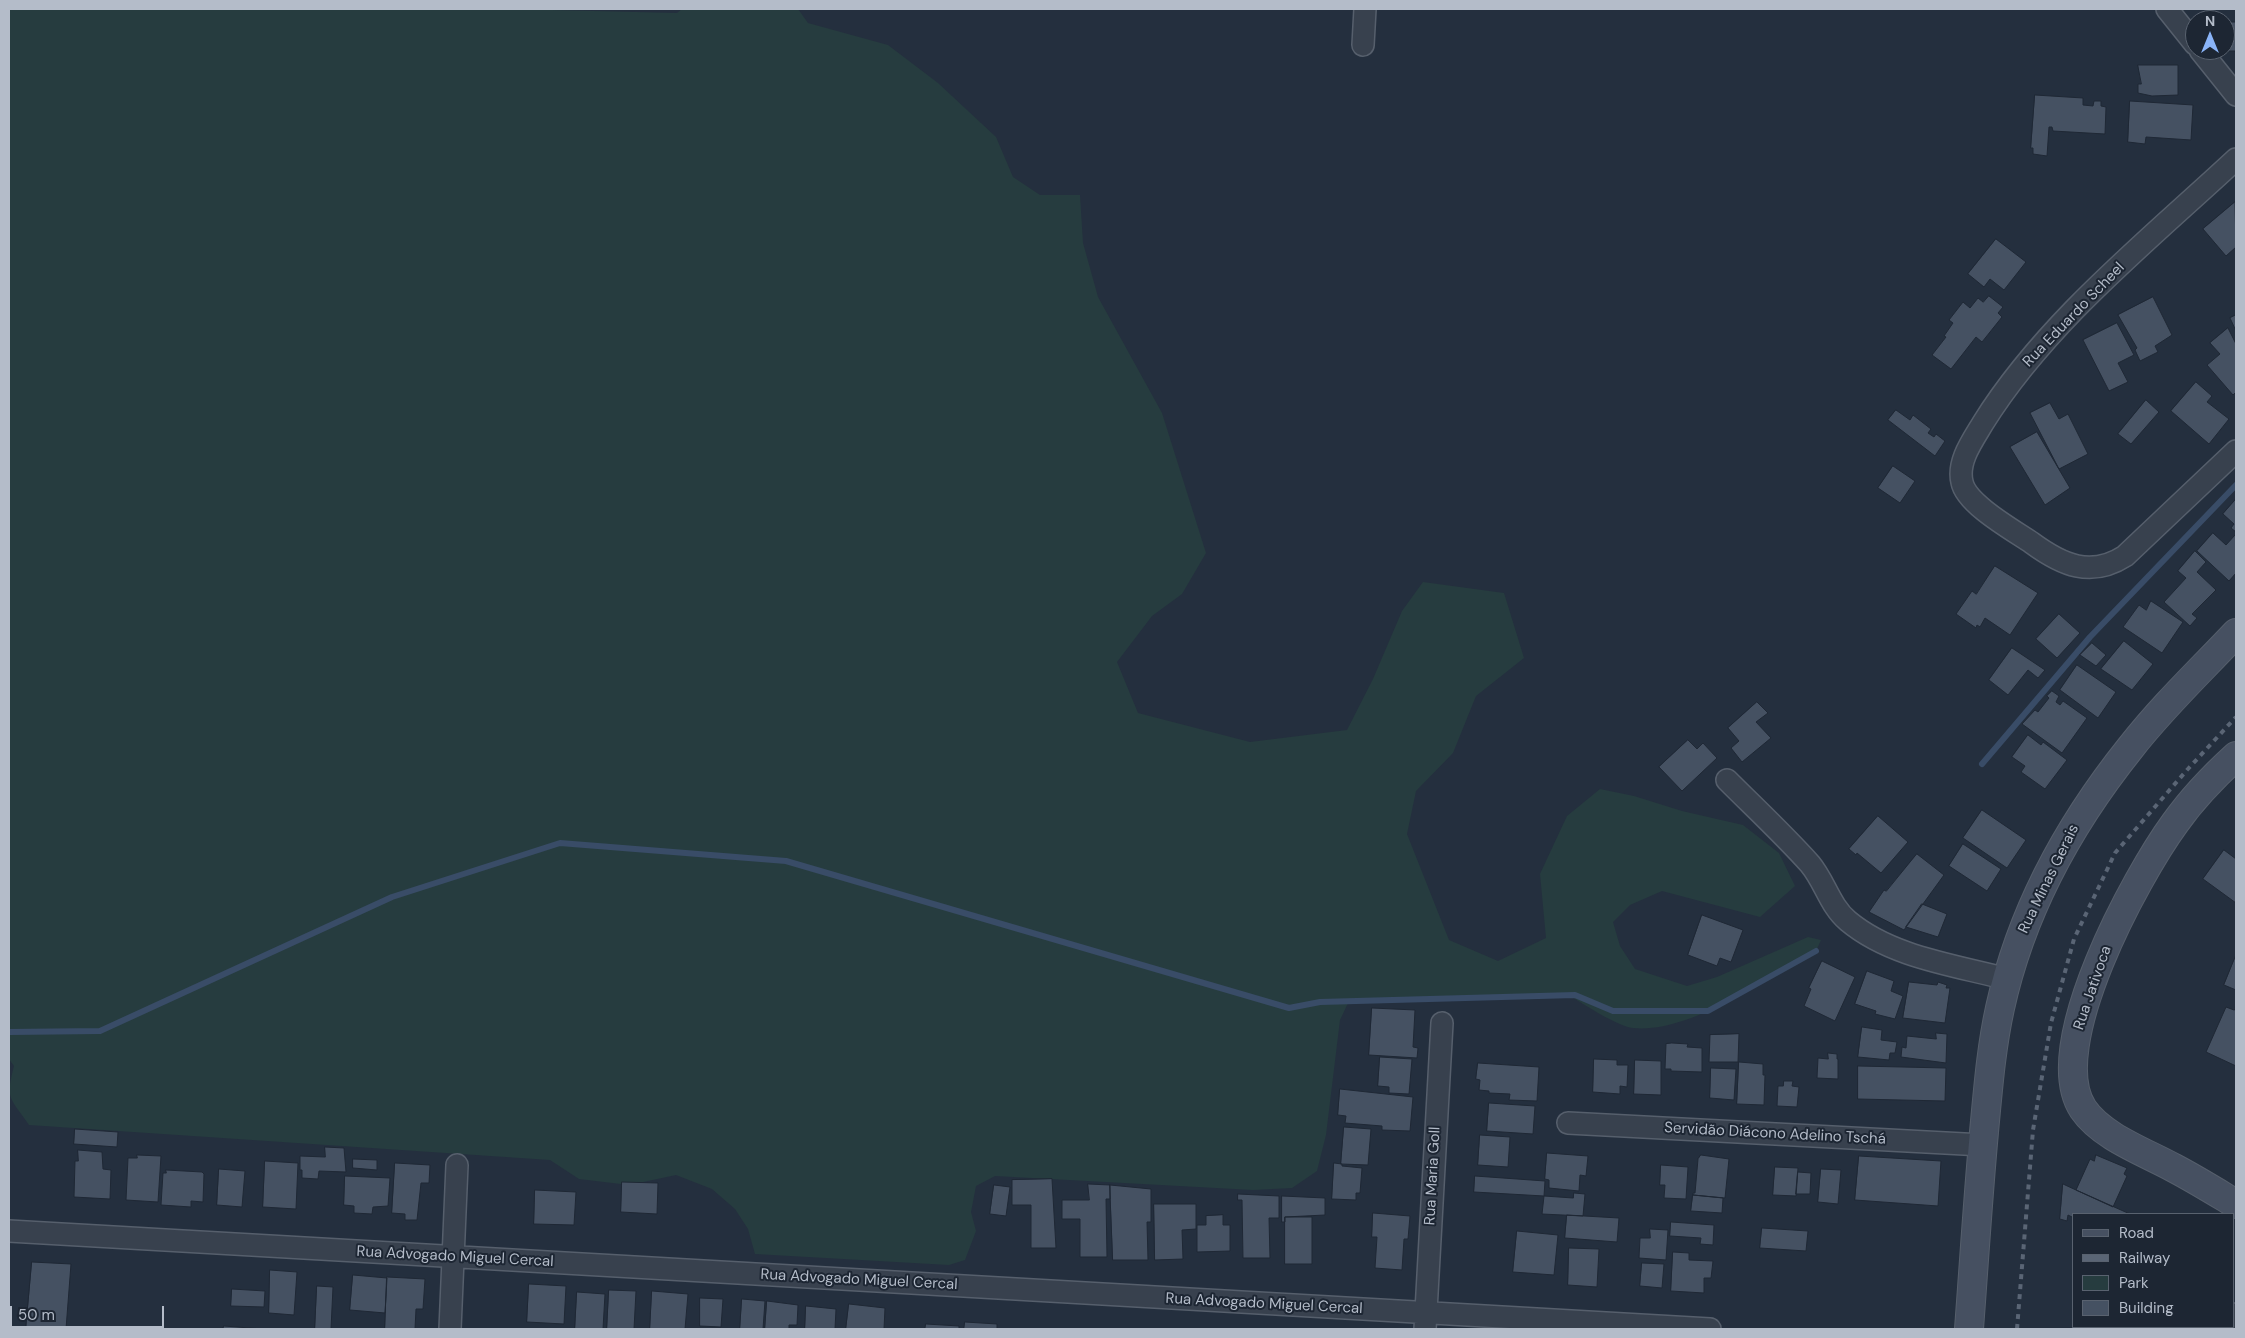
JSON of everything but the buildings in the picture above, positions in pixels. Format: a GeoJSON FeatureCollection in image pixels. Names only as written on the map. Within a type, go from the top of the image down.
{"type":"FeatureCollection","features":[{"type":"Feature","properties":{"kind":"main road","name":"Rua Minas Gerais"},"geometry":{"type":"LineString","coordinates":[[1969,1329],[1989,1071],[2007,979],[2030,912],[2082,814],[2132,745],[2236,632]]}},
{"type":"Feature","properties":{"kind":"main road","name":"Rua Jativoca"},"geometry":{"type":"LineString","coordinates":[[2236,756],[2201,791],[2176,822],[2133,888],[2097,966],[2085,1002],[2076,1039],[2074,1070],[2076,1094],[2082,1108],[2094,1121],[2113,1135],[2236,1204]]}},
{"type":"Feature","properties":{"kind":"street"},"geometry":{"type":"LineString","coordinates":[[1363,45],[1365,9]]}},
{"type":"Feature","properties":{"kind":"street"},"geometry":{"type":"LineString","coordinates":[[2167,9],[2185,32]]}},
{"type":"Feature","properties":{"kind":"street"},"geometry":{"type":"LineString","coordinates":[[2208,60],[2236,95]]}},
{"type":"Feature","properties":{"kind":"street","name":"Rua Eduardo Scheel"},"geometry":{"type":"LineString","coordinates":[[2236,159],[2124,263],[2044,342],[1998,399],[1970,446],[1961,468],[1962,483],[1970,499],[2055,559],[2075,566],[2093,568],[2111,565],[2125,556],[2236,451]]}},
{"type":"Feature","properties":{"kind":"street"},"geometry":{"type":"LineString","coordinates":[[1727,780],[1811,865],[1835,907],[1848,921],[1891,947],[1916,956],[2007,979]]}},
{"type":"Feature","properties":{"kind":"street","name":"Rua Maria Goll"},"geometry":{"type":"LineString","coordinates":[[1426,1321],[1442,1023]]}},
{"type":"Feature","properties":{"kind":"street","name":"Servidão Diácono Adelino Tschá"},"geometry":{"type":"LineString","coordinates":[[1568,1123],[1983,1145]]}},
{"type":"Feature","properties":{"kind":"street"},"geometry":{"type":"LineString","coordinates":[[450,1329],[457,1165]]}},
{"type":"Feature","properties":{"kind":"street","name":"Rua Advogado Miguel Cercal"},"geometry":{"type":"LineString","coordinates":[[9,1232],[453,1257],[1426,1321],[1710,1329]]}},
{"type":"Feature","properties":{"kind":"green space"},"geometry":{"type":"Polygon","coordinates":[[[9,9],[511,9],[677,13],[682,9],[798,9],[808,23],[888,45],[938,83],[996,137],[1013,177],[1040,195],[1080,195],[1083,243],[1098,297],[1162,413],[1206,553],[1182,594],[1152,616],[1117,662],[1138,713],[1250,742],[1347,730],[1373,679],[1402,611],[1423,582],[1504,593],[1524,658],[1476,696],[1453,753],[1416,791],[1407,834],[1449,940],[1498,961],[1546,938],[1540,874],[1567,816],[1600,789],[1634,796],[1682,811],[1743,825],[1779,853],[1795,886],[1760,917],[1662,891],[1630,905],[1613,922],[1620,946],[1635,969],[1687,986],[1717,977],[1808,937],[1821,940],[1816,951],[1727,1002],[1703,1013],[1655,1028],[1633,1028],[1618,1023],[1569,995],[1349,1001],[1340,1020],[1326,1135],[1317,1171],[1292,1188],[1253,1190],[995,1176],[976,1186],[971,1212],[976,1231],[965,1260],[949,1265],[755,1254],[748,1229],[735,1209],[712,1189],[676,1175],[629,1185],[579,1179],[550,1160],[29,1125],[11,1098],[10,1086],[14,1066],[9,1059],[9,9]]]}},
{"type":"Feature","properties":{"kind":"waterway"},"geometry":{"type":"LineString","coordinates":[[1982,764],[2090,637],[2236,485]]}},
{"type":"Feature","properties":{"kind":"waterway"},"geometry":{"type":"LineString","coordinates":[[9,1032],[100,1031],[392,897],[560,843],[786,861],[1289,1008],[1320,1002],[1575,995],[1613,1011],[1708,1011],[1816,951]]}},
{"type":"Feature","properties":{"kind":"railway"},"geometry":{"type":"LineString","coordinates":[[2017,1329],[2033,1130],[2051,1023],[2074,939],[2115,853],[2236,717]]}}]}
